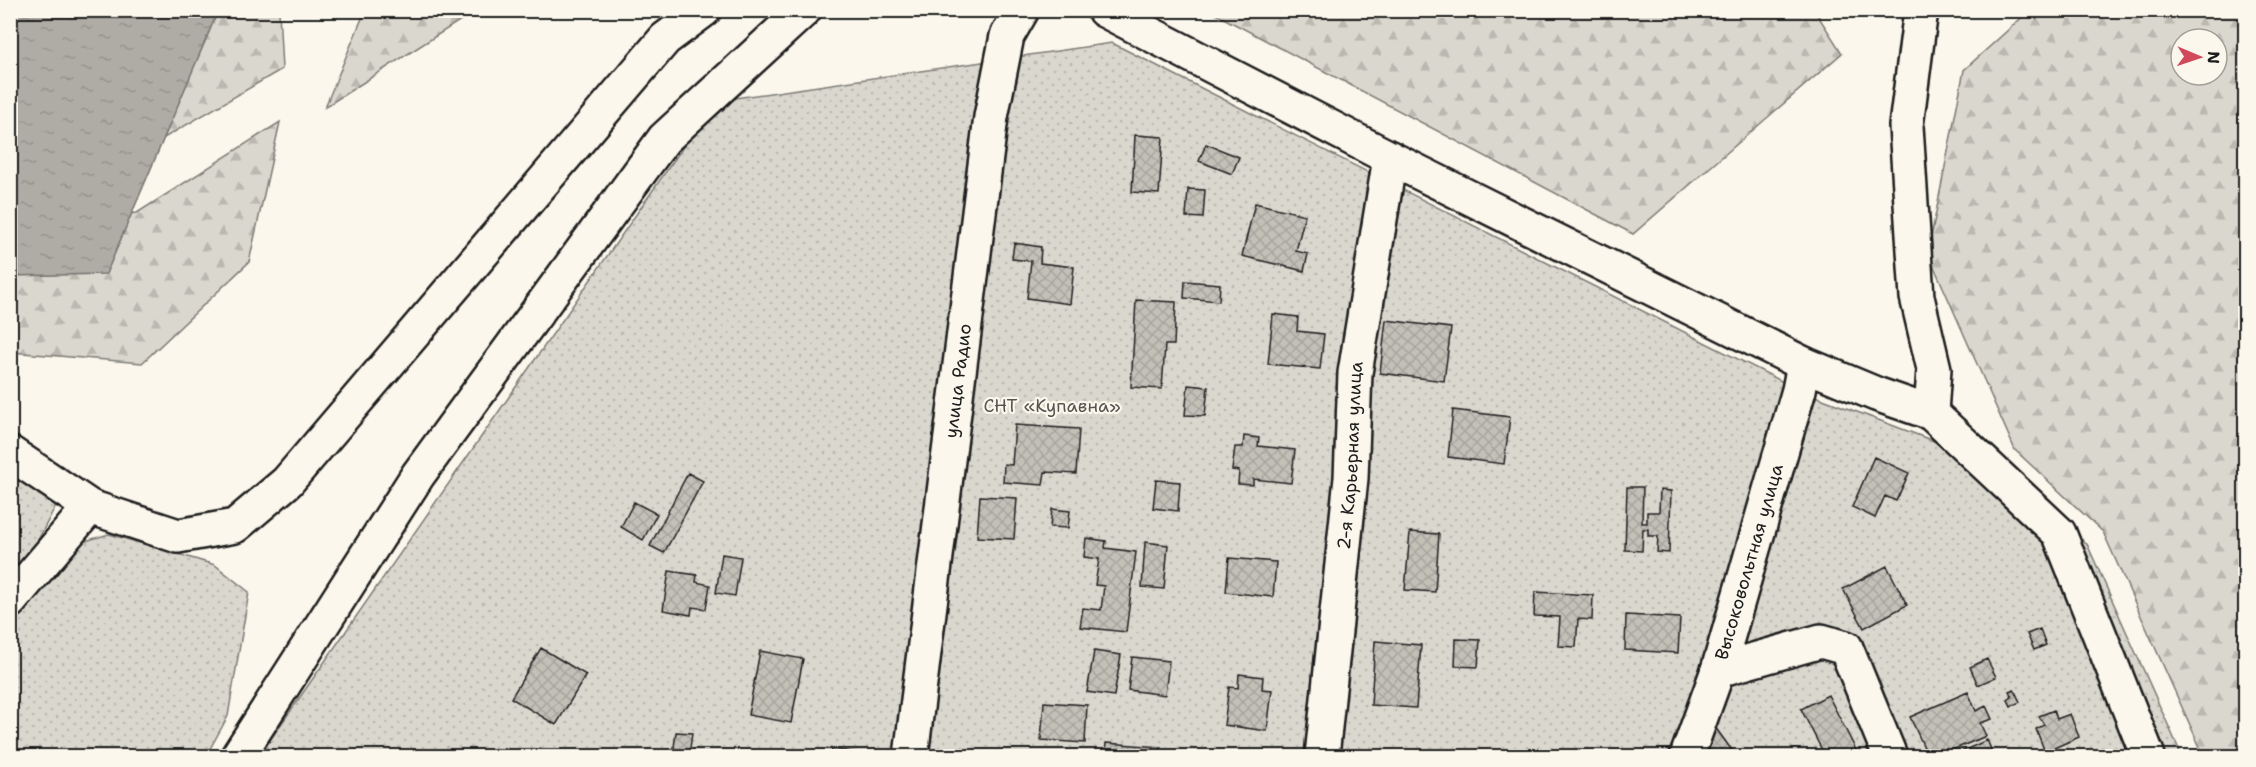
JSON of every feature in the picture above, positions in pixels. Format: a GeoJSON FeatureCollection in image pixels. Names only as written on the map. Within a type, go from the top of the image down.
{"type":"FeatureCollection","features":[{"type":"Feature","properties":{"kind":"street"},"geometry":{"type":"LineString","coordinates":[[10,453],[90,507],[178,536],[236,526],[287,482],[665,39],[704,10]]}},
{"type":"Feature","properties":{"kind":"street"},"geometry":{"type":"LineString","coordinates":[[238,756],[418,475],[664,139],[804,10]]}},
{"type":"Feature","properties":{"kind":"street","name":"улица Радио"},"geometry":{"type":"LineString","coordinates":[[911,756],[991,117],[1007,36],[1022,10]]}},
{"type":"Feature","properties":{"kind":"street"},"geometry":{"type":"LineString","coordinates":[[1104,10],[1390,158],[1804,364],[1876,394],[1931,413],[2059,533],[2148,756]]}},
{"type":"Feature","properties":{"kind":"street"},"geometry":{"type":"LineString","coordinates":[[1921,10],[1906,126],[1917,297],[1934,369],[1931,413]]}},
{"type":"Feature","properties":{"kind":"street","name":"2-я Карьерная улица"},"geometry":{"type":"LineString","coordinates":[[1322,756],[1351,478],[1354,373],[1390,158]]}},
{"type":"Feature","properties":{"kind":"street","name":"Высоковольтная улица"},"geometry":{"type":"LineString","coordinates":[[1687,756],[1718,670],[1796,401],[1804,364]]}},
{"type":"Feature","properties":{"kind":"street"},"geometry":{"type":"LineString","coordinates":[[10,601],[90,507]]}},
{"type":"Feature","properties":{"kind":"street"},"geometry":{"type":"LineString","coordinates":[[1718,670],[1821,641],[1846,648],[1890,756]]}},
{"type":"Feature","properties":{"kind":"green space"},"geometry":{"type":"Polygon","coordinates":[[[365,10],[475,11],[325,107],[365,10]]]}},
{"type":"Feature","properties":{"kind":"green space"},"geometry":{"type":"Polygon","coordinates":[[[162,11],[279,11],[282,69],[123,162],[162,11]]]}},
{"type":"Feature","properties":{"kind":"green space"},"geometry":{"type":"Polygon","coordinates":[[[1210,11],[1815,11],[1842,53],[1633,234],[1210,11]]]}},
{"type":"Feature","properties":{"kind":"green space"},"geometry":{"type":"Polygon","coordinates":[[[2029,11],[2245,11],[2245,756],[2204,756],[2103,532],[2015,450],[1928,253],[1964,70],[2029,11]]]}},
{"type":"Feature","properties":{"kind":"green space","name":"СНТ «Купавна»"},"geometry":{"type":"Polygon","coordinates":[[[1112,43],[1799,390],[2005,468],[2087,544],[2182,756],[259,756],[715,101],[1112,43]]]}},
{"type":"Feature","properties":{"kind":"green space"},"geometry":{"type":"Polygon","coordinates":[[[280,122],[249,262],[142,363],[11,352],[10,213],[20,221],[137,213],[280,122]]]}},
{"type":"Feature","properties":{"kind":"green space"},"geometry":{"type":"Polygon","coordinates":[[[10,475],[56,505],[17,581],[10,585],[10,475]]]}},
{"type":"Feature","properties":{"kind":"green space"},"geometry":{"type":"Polygon","coordinates":[[[109,534],[215,565],[249,592],[228,716],[206,756],[11,756],[11,618],[72,545],[109,534]]]}},
{"type":"Feature","properties":{"kind":"water"},"geometry":{"type":"Polygon","coordinates":[[[10,11],[218,11],[106,274],[11,276],[10,11]]]}},
{"type":"Feature","properties":{"kind":"building"},"geometry":{"type":"Polygon","coordinates":[[[1135,135],[1163,137],[1159,194],[1132,192],[1135,135]]]}},
{"type":"Feature","properties":{"kind":"building"},"geometry":{"type":"Polygon","coordinates":[[[1206,144],[1239,157],[1232,174],[1199,161],[1206,144]]]}},
{"type":"Feature","properties":{"kind":"building"},"geometry":{"type":"Polygon","coordinates":[[[1188,189],[1205,190],[1203,218],[1186,217],[1188,189]]]}},
{"type":"Feature","properties":{"kind":"building"},"geometry":{"type":"Polygon","coordinates":[[[1255,203],[1305,215],[1296,251],[1308,254],[1304,271],[1242,256],[1255,203]]]}},
{"type":"Feature","properties":{"kind":"building"},"geometry":{"type":"Polygon","coordinates":[[[1014,243],[1041,247],[1040,263],[1074,267],[1070,304],[1027,298],[1031,261],[1012,259],[1014,243]]]}},
{"type":"Feature","properties":{"kind":"building"},"geometry":{"type":"Polygon","coordinates":[[[1185,281],[1220,284],[1219,301],[1184,298],[1185,281]]]}},
{"type":"Feature","properties":{"kind":"building"},"geometry":{"type":"Polygon","coordinates":[[[1136,300],[1176,302],[1174,345],[1165,345],[1162,389],[1131,387],[1136,300]]]}},
{"type":"Feature","properties":{"kind":"building"},"geometry":{"type":"Polygon","coordinates":[[[1273,314],[1298,317],[1297,331],[1324,334],[1320,369],[1268,364],[1273,314]]]}},
{"type":"Feature","properties":{"kind":"building"},"geometry":{"type":"Polygon","coordinates":[[[1386,320],[1451,328],[1444,381],[1380,373],[1386,320]]]}},
{"type":"Feature","properties":{"kind":"building"},"geometry":{"type":"Polygon","coordinates":[[[1188,385],[1208,387],[1205,416],[1185,415],[1188,385]]]}},
{"type":"Feature","properties":{"kind":"building"},"geometry":{"type":"Polygon","coordinates":[[[1453,410],[1510,417],[1504,464],[1448,457],[1453,410]]]}},
{"type":"Feature","properties":{"kind":"building"},"geometry":{"type":"Polygon","coordinates":[[[1015,425],[1079,429],[1076,474],[1045,472],[1043,485],[1003,482],[1004,464],[1012,465],[1015,425]]]}},
{"type":"Feature","properties":{"kind":"building"},"geometry":{"type":"Polygon","coordinates":[[[1244,436],[1259,438],[1258,446],[1295,450],[1291,483],[1253,479],[1253,485],[1238,484],[1239,471],[1232,470],[1235,447],[1243,447],[1244,436]]]}},
{"type":"Feature","properties":{"kind":"building"},"geometry":{"type":"Polygon","coordinates":[[[1874,457],[1909,473],[1896,501],[1885,496],[1875,518],[1852,507],[1874,457]]]}},
{"type":"Feature","properties":{"kind":"building"},"geometry":{"type":"Polygon","coordinates":[[[688,473],[703,481],[664,553],[650,546],[688,473]]]}},
{"type":"Feature","properties":{"kind":"building"},"geometry":{"type":"Polygon","coordinates":[[[1156,480],[1180,482],[1178,511],[1153,508],[1156,480]]]}},
{"type":"Feature","properties":{"kind":"building"},"geometry":{"type":"Polygon","coordinates":[[[1627,487],[1643,487],[1642,523],[1647,523],[1647,512],[1659,512],[1660,490],[1671,491],[1669,553],[1657,552],[1658,536],[1648,536],[1648,529],[1643,529],[1642,551],[1625,550],[1627,487]]]}},
{"type":"Feature","properties":{"kind":"building"},"geometry":{"type":"Polygon","coordinates":[[[980,496],[1017,498],[1014,539],[977,537],[980,496]]]}},
{"type":"Feature","properties":{"kind":"building"},"geometry":{"type":"Polygon","coordinates":[[[634,502],[657,514],[643,540],[621,527],[634,502]]]}},
{"type":"Feature","properties":{"kind":"building"},"geometry":{"type":"Polygon","coordinates":[[[1052,509],[1070,511],[1068,528],[1050,527],[1052,509]]]}},
{"type":"Feature","properties":{"kind":"building"},"geometry":{"type":"Polygon","coordinates":[[[1410,532],[1439,534],[1435,592],[1405,590],[1410,532]]]}},
{"type":"Feature","properties":{"kind":"building"},"geometry":{"type":"Polygon","coordinates":[[[1086,538],[1106,541],[1105,548],[1136,552],[1126,632],[1080,627],[1083,608],[1101,610],[1104,586],[1095,585],[1099,559],[1084,557],[1086,538]]]}},
{"type":"Feature","properties":{"kind":"building"},"geometry":{"type":"Polygon","coordinates":[[[1145,542],[1168,545],[1164,589],[1142,587],[1145,542]]]}},
{"type":"Feature","properties":{"kind":"building"},"geometry":{"type":"Polygon","coordinates":[[[722,554],[741,557],[735,596],[716,593],[722,554]]]}},
{"type":"Feature","properties":{"kind":"building"},"geometry":{"type":"Polygon","coordinates":[[[1229,558],[1276,562],[1273,597],[1226,592],[1229,558]]]}},
{"type":"Feature","properties":{"kind":"building"},"geometry":{"type":"Polygon","coordinates":[[[1887,566],[1907,605],[1864,628],[1843,589],[1887,566]]]}},
{"type":"Feature","properties":{"kind":"building"},"geometry":{"type":"Polygon","coordinates":[[[669,571],[697,575],[696,582],[710,585],[706,609],[692,607],[691,615],[663,610],[669,571]]]}},
{"type":"Feature","properties":{"kind":"building"},"geometry":{"type":"Polygon","coordinates":[[[1535,592],[1593,595],[1592,620],[1578,619],[1576,647],[1558,646],[1560,617],[1534,616],[1535,592]]]}},
{"type":"Feature","properties":{"kind":"building"},"geometry":{"type":"Polygon","coordinates":[[[1626,615],[1680,618],[1678,653],[1625,650],[1626,615]]]}},
{"type":"Feature","properties":{"kind":"building"},"geometry":{"type":"Polygon","coordinates":[[[2040,629],[2046,645],[2034,650],[2027,634],[2040,629]]]}},
{"type":"Feature","properties":{"kind":"building"},"geometry":{"type":"Polygon","coordinates":[[[1456,639],[1480,640],[1478,667],[1455,666],[1456,639]]]}},
{"type":"Feature","properties":{"kind":"building"},"geometry":{"type":"Polygon","coordinates":[[[1375,641],[1421,645],[1416,708],[1371,705],[1375,641]]]}},
{"type":"Feature","properties":{"kind":"building"},"geometry":{"type":"Polygon","coordinates":[[[541,648],[586,675],[556,725],[511,698],[541,648]]]}},
{"type":"Feature","properties":{"kind":"building"},"geometry":{"type":"Polygon","coordinates":[[[760,651],[803,659],[791,723],[748,715],[760,651]]]}},
{"type":"Feature","properties":{"kind":"building"},"geometry":{"type":"Polygon","coordinates":[[[1094,651],[1121,655],[1114,696],[1087,692],[1094,651]]]}},
{"type":"Feature","properties":{"kind":"building"},"geometry":{"type":"Polygon","coordinates":[[[1132,657],[1169,661],[1165,695],[1128,690],[1132,657]]]}},
{"type":"Feature","properties":{"kind":"building"},"geometry":{"type":"Polygon","coordinates":[[[1987,659],[1996,677],[1978,685],[1970,667],[1987,659]]]}},
{"type":"Feature","properties":{"kind":"building"},"geometry":{"type":"Polygon","coordinates":[[[1239,674],[1263,677],[1262,689],[1272,690],[1267,731],[1224,725],[1229,687],[1238,688],[1239,674]]]}},
{"type":"Feature","properties":{"kind":"building"},"geometry":{"type":"Polygon","coordinates":[[[2014,689],[2020,702],[2011,706],[2008,700],[2012,697],[2009,691],[2014,689]]]}},
{"type":"Feature","properties":{"kind":"building"},"geometry":{"type":"Polygon","coordinates":[[[1968,692],[1976,711],[1986,706],[1992,719],[1980,723],[1986,736],[1938,756],[1928,756],[1910,717],[1968,692]]]}},
{"type":"Feature","properties":{"kind":"building"},"geometry":{"type":"Polygon","coordinates":[[[1828,695],[1859,756],[1825,756],[1801,709],[1828,695]]]}},
{"type":"Feature","properties":{"kind":"building"},"geometry":{"type":"Polygon","coordinates":[[[1044,702],[1087,705],[1085,743],[1041,740],[1044,702]]]}},
{"type":"Feature","properties":{"kind":"building"},"geometry":{"type":"Polygon","coordinates":[[[2054,710],[2057,719],[2070,714],[2079,737],[2045,752],[2036,729],[2044,725],[2039,716],[2054,710]]]}},
{"type":"Feature","properties":{"kind":"building"},"geometry":{"type":"Polygon","coordinates":[[[1715,727],[1736,756],[1702,756],[1715,727]]]}},
{"type":"Feature","properties":{"kind":"building"},"geometry":{"type":"Polygon","coordinates":[[[676,732],[692,733],[689,756],[673,755],[676,732]]]}},
{"type":"Feature","properties":{"kind":"building"},"geometry":{"type":"Polygon","coordinates":[[[1987,740],[1994,756],[1952,756],[1987,740]]]}},
{"type":"Feature","properties":{"kind":"building"},"geometry":{"type":"Polygon","coordinates":[[[1106,743],[1161,747],[1160,756],[1105,756],[1106,743]]]}},
{"type":"Feature","properties":{"kind":"building"},"geometry":{"type":"Polygon","coordinates":[[[832,749],[866,754],[866,756],[831,756],[832,749]]]}}]}
